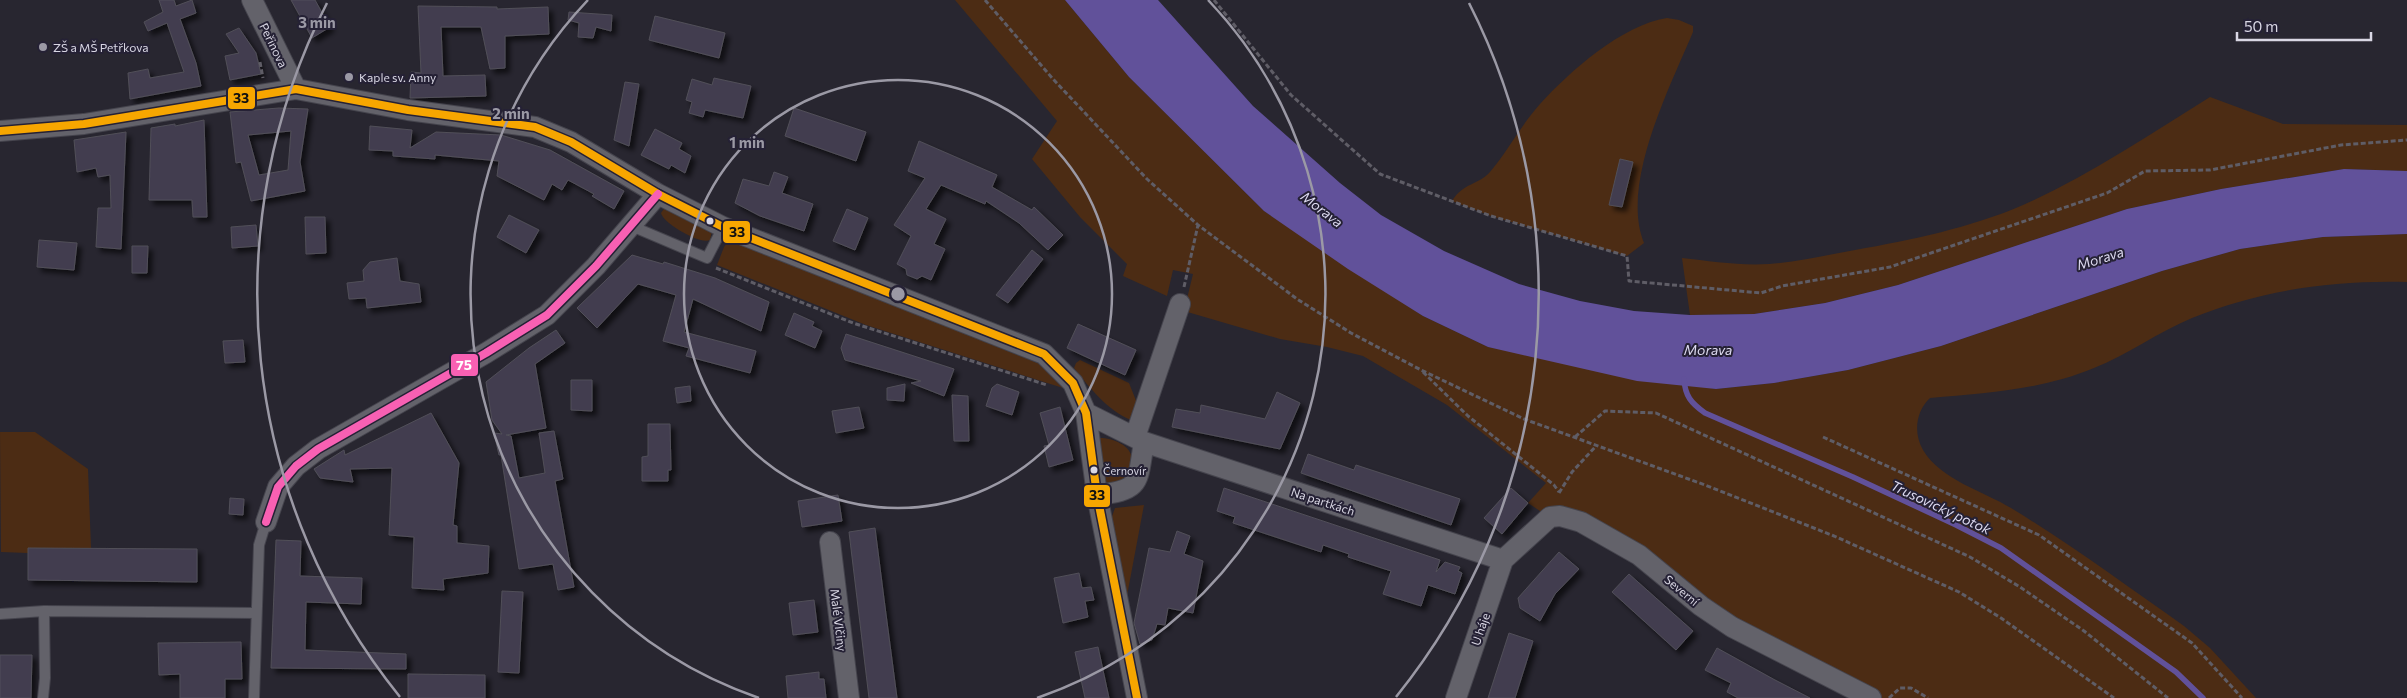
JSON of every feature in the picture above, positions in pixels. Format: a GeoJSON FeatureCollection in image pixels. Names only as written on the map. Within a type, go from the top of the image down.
{"type":"FeatureCollection","features":[{"type":"Feature","properties":{"kind":"street","name":"Peřinova"},"geometry":{"type":"LineString","coordinates":[[252,0],[296,89]]}},
{"type":"Feature","properties":{"kind":"street"},"geometry":{"type":"LineString","coordinates":[[0,131],[84,124],[296,89],[408,110],[535,127],[571,142],[658,194],[723,227],[1044,354],[1073,383],[1086,413],[1097,495],[1137,698]]}},
{"type":"Feature","properties":{"kind":"street"},"geometry":{"type":"LineString","coordinates":[[266,522],[278,487],[296,466],[318,449],[479,357],[547,315],[596,266],[629,225],[658,194]]}},
{"type":"Feature","properties":{"kind":"street"},"geometry":{"type":"LineString","coordinates":[[1097,495],[1124,492],[1138,480],[1139,440],[1180,304]]}},
{"type":"Feature","properties":{"kind":"street","name":"Na partkách"},"geometry":{"type":"LineString","coordinates":[[1086,413],[1139,440],[1503,560]]}},
{"type":"Feature","properties":{"kind":"street"},"geometry":{"type":"LineString","coordinates":[[1503,560],[1533,531],[1553,517]]}},
{"type":"Feature","properties":{"kind":"street","name":"Severní"},"geometry":{"type":"LineString","coordinates":[[1553,517],[1571,518],[1639,555],[1701,606],[1732,627],[1871,698]]}},
{"type":"Feature","properties":{"kind":"street","name":"Malé Vlčiny"},"geometry":{"type":"LineString","coordinates":[[830,542],[849,698]]}},
{"type":"Feature","properties":{"kind":"street","name":"U háje"},"geometry":{"type":"LineString","coordinates":[[1456,698],[1503,560]]}},
{"type":"Feature","properties":{"kind":"lane"},"geometry":{"type":"LineString","coordinates":[[629,225],[707,258],[723,227]]}},
{"type":"Feature","properties":{"kind":"lane"},"geometry":{"type":"LineString","coordinates":[[254,698],[259,545],[266,522]]}},
{"type":"Feature","properties":{"kind":"lane"},"geometry":{"type":"LineString","coordinates":[[0,614],[44,611],[256,613]]}},
{"type":"Feature","properties":{"kind":"lane"},"geometry":{"type":"LineString","coordinates":[[43,698],[45,678],[44,611]]}},
{"type":"Feature","properties":{"kind":"path"},"geometry":{"type":"LineString","coordinates":[[985,0],[1102,133],[1198,225],[1297,299],[1351,333],[1421,370],[1524,419],[1834,536],[1959,592],[2001,618],[2114,698]]}},
{"type":"Feature","properties":{"kind":"path"},"geometry":{"type":"LineString","coordinates":[[1214,0],[1291,95],[1380,174],[1491,216],[1627,256],[1629,281],[1761,293],[1782,286],[1890,267],[2107,193],[2145,171],[2210,170],[2341,146],[2407,140]]}},
{"type":"Feature","properties":{"kind":"path"},"geometry":{"type":"LineString","coordinates":[[1180,304],[1198,225]]}},
{"type":"Feature","properties":{"kind":"path"},"geometry":{"type":"LineString","coordinates":[[707,258],[716,268],[853,323],[1049,385]]}},
{"type":"Feature","properties":{"kind":"path"},"geometry":{"type":"LineString","coordinates":[[1421,370],[1468,416],[1554,485],[1559,492]]}},
{"type":"Feature","properties":{"kind":"path"},"geometry":{"type":"LineString","coordinates":[[1575,437],[1606,411],[1656,414],[1724,443],[1970,557],[2020,587],[2084,631],[2168,698]]}},
{"type":"Feature","properties":{"kind":"path"},"geometry":{"type":"LineString","coordinates":[[1823,437],[2039,535],[2192,643],[2242,698]]}},
{"type":"Feature","properties":{"kind":"path"},"geometry":{"type":"LineString","coordinates":[[1553,517],[1559,492],[1572,472],[1597,445]]}},
{"type":"Feature","properties":{"kind":"path"},"geometry":{"type":"LineString","coordinates":[[1889,698],[1900,688],[1911,688],[1928,698]]}},
{"type":"Feature","properties":{"kind":"shaded area"},"geometry":{"type":"Polygon","coordinates":[[[955,0],[1065,0],[1129,77],[1264,211],[1423,316],[1488,347],[1716,389],[1774,383],[1848,370],[1941,346],[2162,271],[2240,249],[2323,237],[2407,234],[2407,282],[2325,285],[2244,300],[2192,318],[2094,368],[2034,386],[1930,398],[1925,403],[1919,416],[1917,430],[1920,443],[1923,450],[1940,469],[1963,484],[2000,502],[2033,522],[2184,626],[2210,648],[2256,698],[1878,698],[1757,634],[1583,515],[1543,513],[1528,503],[1546,483],[1447,405],[1363,356],[1327,347],[1280,339],[1184,311],[1193,274],[1173,270],[1167,296],[1123,276],[1127,264],[1080,217],[1032,159],[1057,121],[955,0]]]}},
{"type":"Feature","properties":{"kind":"shaded area"},"geometry":{"type":"Polygon","coordinates":[[[1667,18],[1679,20],[1693,26],[1693,32],[1661,107],[1643,165],[1638,193],[1638,219],[1644,243],[1627,256],[1491,216],[1452,201],[1461,190],[1480,180],[1490,172],[1533,112],[1552,91],[1582,64],[1598,51],[1632,30],[1650,22],[1667,18]]]}},
{"type":"Feature","properties":{"kind":"shaded area"},"geometry":{"type":"Polygon","coordinates":[[[2210,97],[2283,124],[2407,125],[2407,171],[2344,169],[2221,189],[2127,209],[1898,285],[1825,303],[1754,314],[1690,315],[1682,258],[1736,264],[1780,263],[1897,242],[1961,227],[2003,213],[2047,194],[2118,154],[2210,97]]]}},
{"type":"Feature","properties":{"kind":"shaded area"},"geometry":{"type":"Polygon","coordinates":[[[666,206],[712,231],[710,240],[705,241],[691,236],[668,222],[661,213],[666,206]]]}},
{"type":"Feature","properties":{"kind":"shaded area"},"geometry":{"type":"Polygon","coordinates":[[[730,239],[1040,364],[1063,388],[866,325],[717,265],[724,247],[730,239]]]}},
{"type":"Feature","properties":{"kind":"shaded area"},"geometry":{"type":"Polygon","coordinates":[[[1080,360],[1129,383],[1137,403],[1131,420],[1114,410],[1086,383],[1074,368],[1080,360]]]}},
{"type":"Feature","properties":{"kind":"shaded area"},"geometry":{"type":"Polygon","coordinates":[[[0,432],[35,432],[88,469],[91,548],[28,548],[28,553],[1,552],[0,432]]]}},
{"type":"Feature","properties":{"kind":"shaded area"},"geometry":{"type":"Polygon","coordinates":[[[1100,438],[1120,443],[1129,450],[1132,465],[1128,481],[1108,484],[1102,476],[1096,445],[1100,438]]]}},
{"type":"Feature","properties":{"kind":"shaded area"},"geometry":{"type":"Polygon","coordinates":[[[1144,505],[1126,601],[1110,522],[1115,508],[1144,505]]]}},
{"type":"Feature","properties":{"kind":"water","name":"Morava"},"geometry":{"type":"Polygon","coordinates":[[[1065,0],[1158,0],[1253,106],[1340,183],[1381,215],[1444,251],[1519,284],[1580,301],[1634,311],[1690,315],[1754,314],[1825,303],[1898,285],[2127,209],[2221,189],[2344,169],[2407,171],[2407,234],[2323,237],[2240,249],[2162,271],[1941,346],[1848,370],[1774,383],[1716,389],[1637,381],[1488,347],[1423,316],[1348,269],[1264,211],[1129,77],[1065,0]]]}},
{"type":"Feature","properties":{"kind":"building"},"geometry":{"type":"Polygon","coordinates":[[[159,0],[174,0],[176,6],[192,0],[196,13],[180,19],[196,63],[201,86],[130,99],[128,73],[148,69],[150,78],[184,72],[167,23],[148,31],[144,22],[163,12],[159,0]]]}},
{"type":"Feature","properties":{"kind":"building"},"geometry":{"type":"Polygon","coordinates":[[[291,0],[315,0],[330,27],[312,38],[291,0]]]}},
{"type":"Feature","properties":{"kind":"building"},"geometry":{"type":"Polygon","coordinates":[[[418,6],[497,7],[497,9],[548,7],[549,34],[505,36],[505,68],[490,69],[481,27],[441,27],[443,76],[485,75],[486,96],[410,98],[411,72],[421,73],[418,6]]]}},
{"type":"Feature","properties":{"kind":"building"},"geometry":{"type":"Polygon","coordinates":[[[569,12],[612,15],[611,31],[596,27],[593,38],[578,37],[579,23],[568,20],[569,12]]]}},
{"type":"Feature","properties":{"kind":"building"},"geometry":{"type":"Polygon","coordinates":[[[655,16],[725,33],[719,58],[649,40],[655,16]]]}},
{"type":"Feature","properties":{"kind":"building"},"geometry":{"type":"Polygon","coordinates":[[[239,28],[256,53],[261,74],[230,80],[225,56],[239,53],[226,34],[239,28]]]}},
{"type":"Feature","properties":{"kind":"building"},"geometry":{"type":"Polygon","coordinates":[[[714,78],[751,86],[743,118],[705,110],[703,117],[689,113],[692,102],[686,100],[692,79],[712,85],[714,78]]]}},
{"type":"Feature","properties":{"kind":"building"},"geometry":{"type":"Polygon","coordinates":[[[625,82],[639,84],[629,146],[614,140],[625,82]]]}},
{"type":"Feature","properties":{"kind":"building"},"geometry":{"type":"Polygon","coordinates":[[[279,108],[308,109],[300,162],[305,191],[251,201],[241,162],[236,163],[230,112],[279,108]],[[291,131],[248,135],[259,175],[288,170],[291,131]]]}},
{"type":"Feature","properties":{"kind":"building"},"geometry":{"type":"Polygon","coordinates":[[[794,108],[866,132],[856,161],[785,136],[794,108]]]}},
{"type":"Feature","properties":{"kind":"building"},"geometry":{"type":"Polygon","coordinates":[[[204,120],[207,217],[193,217],[192,200],[149,200],[151,128],[175,124],[175,126],[204,120]]]}},
{"type":"Feature","properties":{"kind":"building"},"geometry":{"type":"Polygon","coordinates":[[[370,126],[412,130],[410,148],[436,132],[501,135],[550,150],[624,191],[614,209],[592,196],[594,194],[568,180],[562,190],[552,184],[544,200],[497,176],[499,161],[435,155],[435,159],[393,156],[393,151],[369,150],[370,126]]]}},
{"type":"Feature","properties":{"kind":"building"},"geometry":{"type":"Polygon","coordinates":[[[655,129],[682,143],[679,149],[691,156],[685,173],[671,165],[669,169],[641,155],[655,129]]]}},
{"type":"Feature","properties":{"kind":"building"},"geometry":{"type":"Polygon","coordinates":[[[126,132],[121,249],[96,247],[98,208],[111,208],[110,175],[98,177],[96,168],[77,172],[74,140],[126,132]]]}},
{"type":"Feature","properties":{"kind":"building"},"geometry":{"type":"Polygon","coordinates":[[[919,141],[997,175],[992,187],[1032,210],[1034,207],[1063,235],[1048,250],[1019,223],[986,201],[985,204],[941,185],[926,209],[946,219],[934,244],[945,249],[931,280],[922,276],[917,279],[907,275],[906,269],[897,264],[911,236],[894,225],[925,178],[908,171],[919,141]]]}},
{"type":"Feature","properties":{"kind":"building"},"geometry":{"type":"Polygon","coordinates":[[[1620,159],[1633,162],[1622,207],[1609,205],[1620,159]]]}},
{"type":"Feature","properties":{"kind":"building"},"geometry":{"type":"Polygon","coordinates":[[[774,172],[788,177],[782,193],[813,204],[804,231],[760,216],[735,203],[743,179],[769,186],[774,172]]]}},
{"type":"Feature","properties":{"kind":"building"},"geometry":{"type":"Polygon","coordinates":[[[847,209],[868,218],[855,250],[833,241],[847,209]]]}},
{"type":"Feature","properties":{"kind":"building"},"geometry":{"type":"Polygon","coordinates":[[[509,215],[539,230],[526,253],[497,237],[509,215]]]}},
{"type":"Feature","properties":{"kind":"building"},"geometry":{"type":"Polygon","coordinates":[[[305,217],[325,217],[326,253],[306,254],[305,217]]]}},
{"type":"Feature","properties":{"kind":"building"},"geometry":{"type":"Polygon","coordinates":[[[256,225],[258,246],[232,248],[231,227],[256,225]]]}},
{"type":"Feature","properties":{"kind":"building"},"geometry":{"type":"Polygon","coordinates":[[[39,240],[77,243],[74,270],[37,267],[39,240]]]}},
{"type":"Feature","properties":{"kind":"building"},"geometry":{"type":"Polygon","coordinates":[[[132,246],[148,246],[147,273],[132,273],[132,246]]]}},
{"type":"Feature","properties":{"kind":"building"},"geometry":{"type":"Polygon","coordinates":[[[1032,250],[1043,259],[1008,303],[996,295],[1032,250]]]}},
{"type":"Feature","properties":{"kind":"building"},"geometry":{"type":"Polygon","coordinates":[[[632,255],[663,264],[664,262],[715,278],[769,302],[761,331],[693,299],[684,332],[756,351],[750,373],[686,356],[689,348],[663,341],[676,295],[638,284],[597,328],[577,308],[632,255]]]}},
{"type":"Feature","properties":{"kind":"building"},"geometry":{"type":"Polygon","coordinates":[[[397,258],[400,281],[419,284],[421,302],[367,308],[366,298],[349,299],[347,283],[364,281],[363,270],[370,262],[397,258]]]}},
{"type":"Feature","properties":{"kind":"building"},"geometry":{"type":"Polygon","coordinates":[[[794,313],[814,322],[812,326],[822,331],[815,348],[785,335],[794,313]]]}},
{"type":"Feature","properties":{"kind":"building"},"geometry":{"type":"Polygon","coordinates":[[[1078,324],[1136,350],[1125,375],[1067,348],[1078,324]]]}},
{"type":"Feature","properties":{"kind":"building"},"geometry":{"type":"Polygon","coordinates":[[[556,330],[565,343],[535,364],[546,428],[506,435],[511,436],[519,478],[545,473],[539,433],[554,431],[563,479],[555,481],[574,587],[558,590],[553,564],[519,569],[501,455],[499,455],[494,433],[502,434],[492,420],[486,382],[529,348],[556,330]]]}},
{"type":"Feature","properties":{"kind":"building"},"geometry":{"type":"Polygon","coordinates":[[[846,334],[954,369],[944,396],[911,383],[921,381],[845,360],[841,348],[846,334]]]}},
{"type":"Feature","properties":{"kind":"building"},"geometry":{"type":"Polygon","coordinates":[[[243,340],[245,362],[225,363],[223,341],[243,340]]]}},
{"type":"Feature","properties":{"kind":"building"},"geometry":{"type":"Polygon","coordinates":[[[571,380],[592,380],[592,411],[571,410],[571,380]]]}},
{"type":"Feature","properties":{"kind":"building"},"geometry":{"type":"Polygon","coordinates":[[[905,384],[904,401],[887,400],[887,388],[905,384]]]}},
{"type":"Feature","properties":{"kind":"building"},"geometry":{"type":"Polygon","coordinates":[[[997,384],[1019,392],[1012,415],[986,406],[992,388],[997,384]]]}},
{"type":"Feature","properties":{"kind":"building"},"geometry":{"type":"Polygon","coordinates":[[[690,386],[691,401],[677,403],[675,388],[690,386]]]}},
{"type":"Feature","properties":{"kind":"building"},"geometry":{"type":"Polygon","coordinates":[[[1277,392],[1300,403],[1280,449],[1172,427],[1176,409],[1200,413],[1201,405],[1265,419],[1277,392]]]}},
{"type":"Feature","properties":{"kind":"building"},"geometry":{"type":"Polygon","coordinates":[[[952,395],[968,396],[969,441],[954,441],[952,395]]]}},
{"type":"Feature","properties":{"kind":"building"},"geometry":{"type":"Polygon","coordinates":[[[859,407],[864,428],[836,433],[832,411],[859,407]]]}},
{"type":"Feature","properties":{"kind":"building"},"geometry":{"type":"Polygon","coordinates":[[[1060,407],[1073,460],[1049,467],[1044,446],[1049,445],[1040,413],[1060,407]]]}},
{"type":"Feature","properties":{"kind":"building"},"geometry":{"type":"Polygon","coordinates":[[[431,413],[459,463],[453,525],[457,526],[457,543],[489,546],[488,573],[443,579],[444,590],[412,588],[414,537],[389,535],[392,468],[350,469],[353,482],[320,478],[314,469],[344,450],[345,455],[431,413]]]}},
{"type":"Feature","properties":{"kind":"building"},"geometry":{"type":"Polygon","coordinates":[[[648,424],[670,424],[671,470],[668,470],[668,481],[642,481],[642,457],[648,456],[648,424]]]}},
{"type":"Feature","properties":{"kind":"building"},"geometry":{"type":"Polygon","coordinates":[[[1308,454],[1354,470],[1356,465],[1460,499],[1451,525],[1301,473],[1308,454]]]}},
{"type":"Feature","properties":{"kind":"building"},"geometry":{"type":"Polygon","coordinates":[[[1224,488],[1440,560],[1436,572],[1445,562],[1460,567],[1458,571],[1462,573],[1455,594],[1428,585],[1421,606],[1383,594],[1391,571],[1348,557],[1349,554],[1323,545],[1321,552],[1233,523],[1235,517],[1217,511],[1224,488]]]}},
{"type":"Feature","properties":{"kind":"building"},"geometry":{"type":"Polygon","coordinates":[[[1511,488],[1528,503],[1502,534],[1484,518],[1511,488]]]}},
{"type":"Feature","properties":{"kind":"building"},"geometry":{"type":"Polygon","coordinates":[[[838,495],[842,521],[802,527],[798,501],[838,495]]]}},
{"type":"Feature","properties":{"kind":"building"},"geometry":{"type":"Polygon","coordinates":[[[230,498],[244,499],[243,515],[229,514],[230,498]]]}},
{"type":"Feature","properties":{"kind":"building"},"geometry":{"type":"Polygon","coordinates":[[[875,528],[897,698],[869,698],[849,532],[875,528]]]}},
{"type":"Feature","properties":{"kind":"building"},"geometry":{"type":"Polygon","coordinates":[[[1177,531],[1190,536],[1184,554],[1203,561],[1193,613],[1168,608],[1165,625],[1157,624],[1152,640],[1140,644],[1134,623],[1149,548],[1170,552],[1177,531]]]}},
{"type":"Feature","properties":{"kind":"building"},"geometry":{"type":"Polygon","coordinates":[[[276,540],[301,541],[300,576],[362,578],[361,604],[306,602],[305,650],[406,654],[406,669],[271,668],[276,540]]]}},
{"type":"Feature","properties":{"kind":"building"},"geometry":{"type":"Polygon","coordinates":[[[28,548],[197,549],[197,582],[28,580],[28,548]]]}},
{"type":"Feature","properties":{"kind":"building"},"geometry":{"type":"Polygon","coordinates":[[[1559,552],[1579,569],[1555,594],[1540,621],[1520,608],[1518,598],[1559,552]]]}},
{"type":"Feature","properties":{"kind":"building"},"geometry":{"type":"Polygon","coordinates":[[[1079,573],[1082,588],[1091,587],[1094,600],[1085,601],[1088,617],[1063,623],[1054,578],[1079,573]]]}},
{"type":"Feature","properties":{"kind":"building"},"geometry":{"type":"Polygon","coordinates":[[[1629,574],[1693,631],[1676,650],[1612,592],[1629,574]]]}},
{"type":"Feature","properties":{"kind":"building"},"geometry":{"type":"Polygon","coordinates":[[[502,591],[523,592],[519,673],[498,672],[502,591]]]}},
{"type":"Feature","properties":{"kind":"building"},"geometry":{"type":"Polygon","coordinates":[[[814,600],[818,632],[793,635],[789,603],[814,600]]]}},
{"type":"Feature","properties":{"kind":"building"},"geometry":{"type":"Polygon","coordinates":[[[1509,633],[1533,641],[1515,698],[1488,698],[1509,633]]]}},
{"type":"Feature","properties":{"kind":"building"},"geometry":{"type":"Polygon","coordinates":[[[241,642],[242,679],[225,679],[225,698],[180,698],[180,674],[159,675],[158,643],[241,642]]]}},
{"type":"Feature","properties":{"kind":"building"},"geometry":{"type":"Polygon","coordinates":[[[1098,647],[1109,698],[1085,698],[1075,652],[1098,647]]]}},
{"type":"Feature","properties":{"kind":"building"},"geometry":{"type":"Polygon","coordinates":[[[1717,648],[1810,698],[1738,698],[1727,692],[1731,683],[1705,670],[1717,648]]]}},
{"type":"Feature","properties":{"kind":"building"},"geometry":{"type":"Polygon","coordinates":[[[0,655],[32,655],[31,698],[0,698],[0,655]]]}},
{"type":"Feature","properties":{"kind":"building"},"geometry":{"type":"Polygon","coordinates":[[[819,672],[819,679],[824,679],[826,698],[788,698],[786,676],[819,672]]]}},
{"type":"Feature","properties":{"kind":"building"},"geometry":{"type":"Polygon","coordinates":[[[408,674],[485,675],[485,698],[408,698],[408,674]]]}},
{"type":"Feature","properties":{"kind":"waterway","name":"Trusovický potok"},"geometry":{"type":"LineString","coordinates":[[1684,379],[1690,399],[1705,413],[1853,477],[2001,548],[2176,672],[2203,698]]}},
{"type":"Feature","properties":{"kind":"transit line","name":"33"},"geometry":{"type":"LineString","coordinates":[[0,131],[84,124],[296,89],[408,110],[535,127],[571,142],[658,194],[723,227],[1044,354],[1073,383],[1086,413],[1097,495],[1137,698]]}},
{"type":"Feature","properties":{"kind":"transit line","name":"75"},"geometry":{"type":"LineString","coordinates":[[266,522],[278,487],[296,466],[318,449],[486,353],[547,315],[596,266],[658,194]]}},
{"type":"Feature","properties":{"kind":"place","name":"ZŠ a MŠ Petřkova"},"geometry":{"type":"Point","coordinates":[43,47]}},
{"type":"Feature","properties":{"kind":"place","name":"Kaple sv. Anny"},"geometry":{"type":"Point","coordinates":[349,77]}},
{"type":"Feature","properties":{"kind":"place","name":"Černovír"},"geometry":{"type":"Point","coordinates":[1094,470]}}]}
